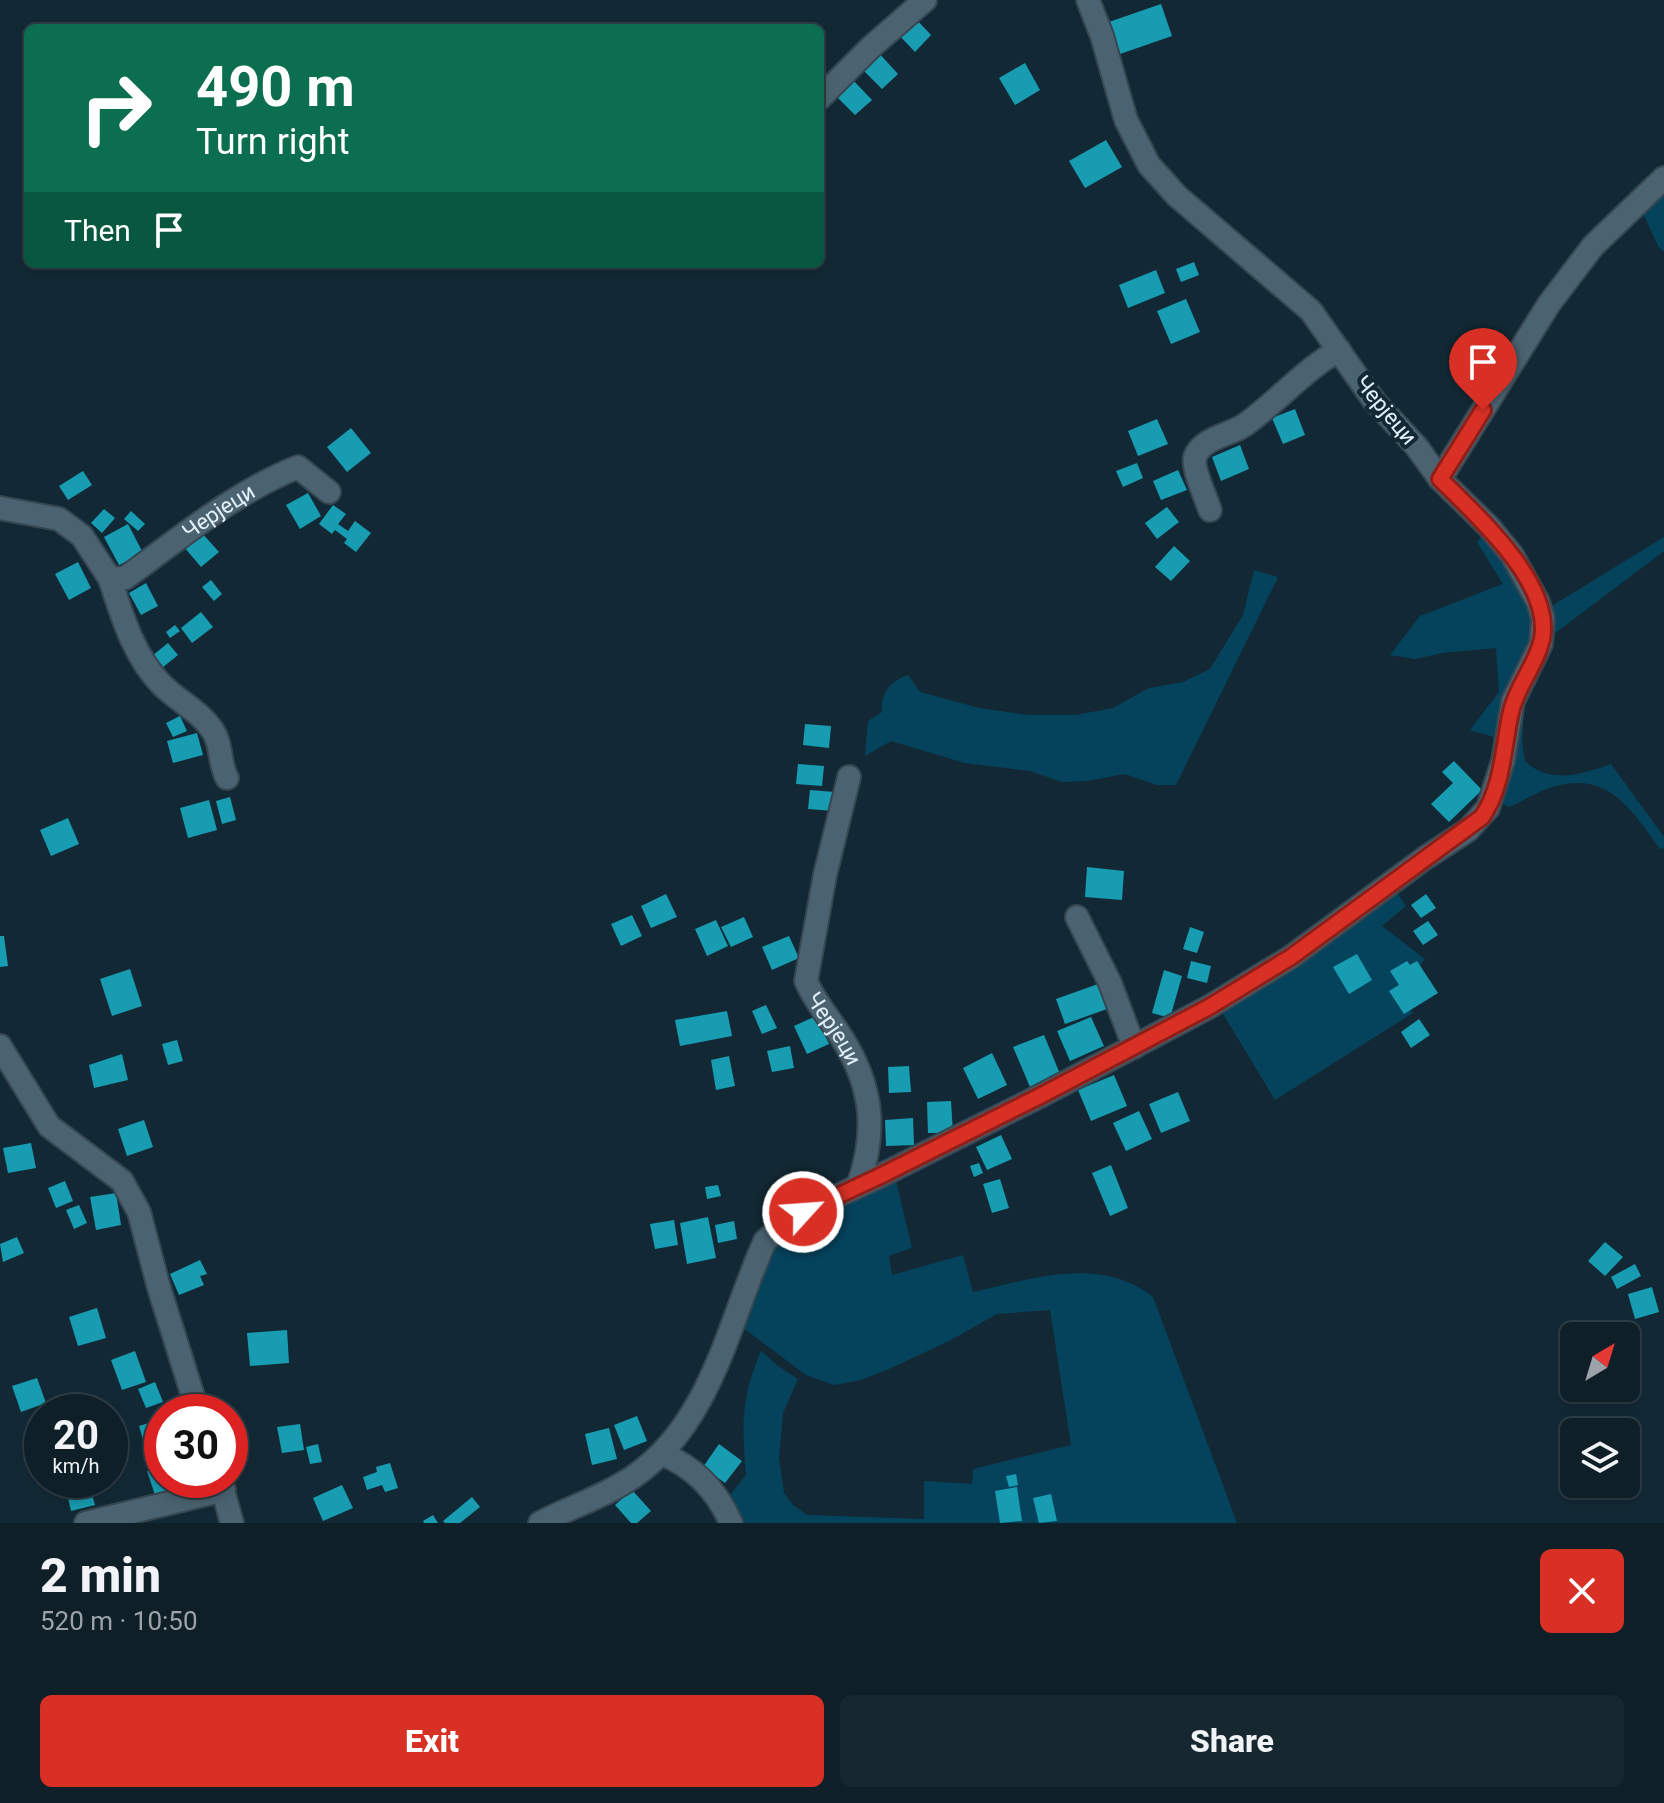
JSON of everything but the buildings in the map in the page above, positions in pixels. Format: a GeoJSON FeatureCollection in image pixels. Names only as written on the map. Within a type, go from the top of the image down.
{"type":"FeatureCollection","features":[{"type":"Feature","properties":{"kind":"street"},"geometry":{"type":"LineString","coordinates":[[824,94],[925,0]]}},
{"type":"Feature","properties":{"kind":"street","name":"Черјеци"},"geometry":{"type":"LineString","coordinates":[[540,1523],[607,1492],[632,1477],[673,1444],[710,1381],[765,1241],[784,1224],[1209,1007],[1291,957],[1468,830],[1488,808],[1503,761],[1513,701],[1541,644],[1543,619],[1528,582],[1512,555],[1489,527],[1440,479],[1416,446],[1375,402],[1311,311],[1177,196],[1149,165],[1126,120],[1102,36],[1088,0]]}},
{"type":"Feature","properties":{"kind":"street"},"geometry":{"type":"LineString","coordinates":[[1440,479],[1549,304],[1593,246],[1664,178]]}},
{"type":"Feature","properties":{"kind":"street"},"geometry":{"type":"LineString","coordinates":[[1210,510],[1194,461],[1198,451],[1204,444],[1245,425],[1305,372],[1339,350]]}},
{"type":"Feature","properties":{"kind":"street","name":"Черјеци"},"geometry":{"type":"LineString","coordinates":[[110,579],[125,578],[204,520],[271,478],[298,467],[329,492]]}},
{"type":"Feature","properties":{"kind":"street"},"geometry":{"type":"LineString","coordinates":[[0,508],[59,519],[82,536],[110,579],[135,648],[161,684],[202,716],[216,735],[222,770],[227,778]]}},
{"type":"Feature","properties":{"kind":"street","name":"Черјеци"},"geometry":{"type":"LineString","coordinates":[[849,777],[825,875],[806,981],[844,1041],[863,1081],[870,1136],[867,1159],[858,1186]]}},
{"type":"Feature","properties":{"kind":"street"},"geometry":{"type":"LineString","coordinates":[[1077,917],[1110,983],[1134,1047]]}},
{"type":"Feature","properties":{"kind":"street"},"geometry":{"type":"LineString","coordinates":[[0,1046],[49,1126],[122,1181],[139,1212],[192,1394]]}},
{"type":"Feature","properties":{"kind":"street"},"geometry":{"type":"LineString","coordinates":[[662,1454],[681,1462],[705,1482],[723,1505],[731,1523]]}},
{"type":"Feature","properties":{"kind":"street"},"geometry":{"type":"LineString","coordinates":[[86,1523],[175,1498]]}},
{"type":"Feature","properties":{"kind":"street"},"geometry":{"type":"LineString","coordinates":[[225,1498],[232,1523]]}},
{"type":"Feature","properties":{"kind":"shaded area"},"geometry":{"type":"Polygon","coordinates":[[[1664,190],[1664,252],[1658,246],[1643,213],[1664,190]]]}},
{"type":"Feature","properties":{"kind":"shaded area"},"geometry":{"type":"Polygon","coordinates":[[[1484,533],[1525,594],[1534,613],[1535,624],[1529,656],[1500,739],[1470,730],[1499,692],[1496,648],[1415,659],[1390,655],[1420,616],[1503,584],[1477,542],[1484,533]]]}},
{"type":"Feature","properties":{"kind":"shaded area"},"geometry":{"type":"Polygon","coordinates":[[[1664,537],[1664,551],[1550,637],[1547,609],[1664,537]]]}},
{"type":"Feature","properties":{"kind":"shaded area"},"geometry":{"type":"Polygon","coordinates":[[[1254,570],[1278,577],[1176,785],[1157,785],[1125,774],[1062,782],[1030,771],[965,763],[891,741],[865,756],[868,721],[882,712],[888,689],[908,675],[920,692],[979,708],[1029,715],[1076,715],[1113,708],[1149,688],[1183,682],[1210,669],[1243,615],[1254,570]]]}},
{"type":"Feature","properties":{"kind":"shaded area"},"geometry":{"type":"Polygon","coordinates":[[[1526,686],[1522,742],[1525,761],[1534,768],[1555,775],[1578,774],[1611,764],[1664,837],[1664,848],[1660,849],[1627,807],[1602,788],[1569,783],[1549,788],[1508,807],[1500,801],[1526,686]]]}},
{"type":"Feature","properties":{"kind":"shaded area"},"geometry":{"type":"Polygon","coordinates":[[[1394,888],[1406,906],[1382,926],[1425,959],[1397,996],[1413,1013],[1275,1100],[1219,1007],[1394,888]]]}},
{"type":"Feature","properties":{"kind":"shaded area"},"geometry":{"type":"Polygon","coordinates":[[[895,1177],[912,1248],[889,1256],[892,1275],[963,1255],[973,1292],[1042,1277],[1088,1274],[1132,1284],[1153,1297],[1237,1523],[729,1523],[721,1506],[746,1475],[744,1412],[761,1351],[798,1379],[783,1413],[779,1458],[784,1493],[793,1505],[807,1515],[924,1519],[924,1481],[972,1484],[973,1469],[1071,1445],[1050,1310],[997,1314],[889,1369],[861,1380],[834,1385],[806,1375],[738,1324],[771,1251],[796,1224],[895,1177]]]}},
{"type":"Feature","properties":{"kind":"route"},"geometry":{"type":"LineString","coordinates":[[803,1212],[1042,1095],[1209,1007],[1291,957],[1482,817],[1497,786],[1513,701],[1541,644],[1543,631],[1538,602],[1512,555],[1489,527],[1440,479],[1483,410]]}}]}
